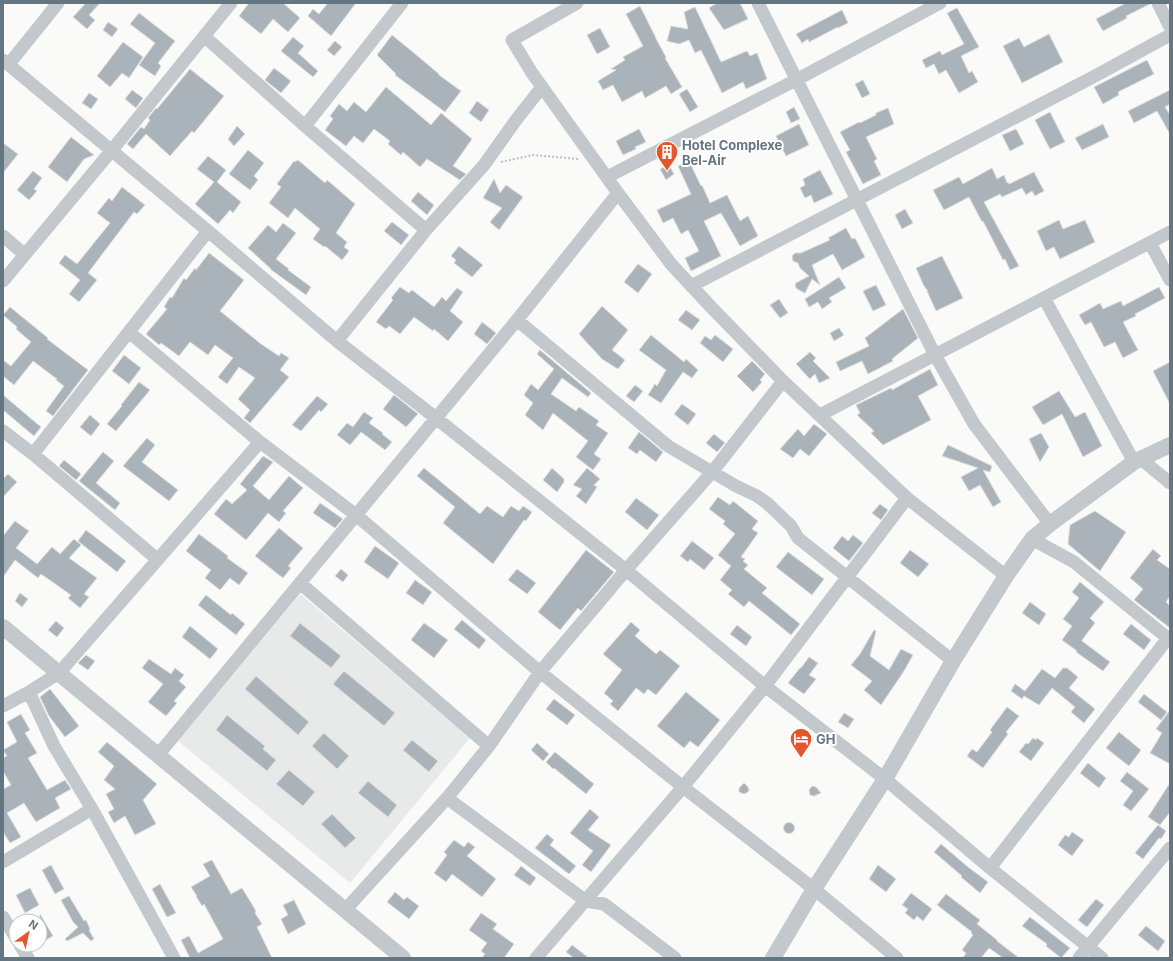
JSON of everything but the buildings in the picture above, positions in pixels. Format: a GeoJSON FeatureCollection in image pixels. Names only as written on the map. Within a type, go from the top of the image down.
{"type":"FeatureCollection","features":[{"type":"Feature","properties":{"kind":"street"},"geometry":{"type":"LineString","coordinates":[[58,3],[6,62],[337,341],[626,570],[765,686],[885,779],[990,868],[1102,958]]}},
{"type":"Feature","properties":{"kind":"street"},"geometry":{"type":"LineString","coordinates":[[3,281],[112,150],[231,3]]}},
{"type":"Feature","properties":{"kind":"street"},"geometry":{"type":"LineString","coordinates":[[305,126],[402,3]]}},
{"type":"Feature","properties":{"kind":"street"},"geometry":{"type":"LineString","coordinates":[[577,3],[512,40],[542,87],[671,264],[783,381],[907,498],[1006,576]]}},
{"type":"Feature","properties":{"kind":"street"},"geometry":{"type":"LineString","coordinates":[[758,3],[935,355],[974,424],[1050,524]]}},
{"type":"Feature","properties":{"kind":"street"},"geometry":{"type":"LineString","coordinates":[[607,177],[796,80],[940,3]]}},
{"type":"Feature","properties":{"kind":"street"},"geometry":{"type":"LineString","coordinates":[[1158,3],[1170,27]]}},
{"type":"Feature","properties":{"kind":"street"},"geometry":{"type":"LineString","coordinates":[[691,286],[1095,76],[1170,35]]}},
{"type":"Feature","properties":{"kind":"street"},"geometry":{"type":"LineString","coordinates":[[204,36],[305,126],[426,230]]}},
{"type":"Feature","properties":{"kind":"street"},"geometry":{"type":"LineString","coordinates":[[337,341],[426,230],[484,166],[516,120],[542,87]]}},
{"type":"Feature","properties":{"kind":"street"},"geometry":{"type":"LineString","coordinates":[[158,755],[517,320],[618,193]]}},
{"type":"Feature","properties":{"kind":"street"},"geometry":{"type":"LineString","coordinates":[[32,454],[208,231]]}},
{"type":"Feature","properties":{"kind":"street"},"geometry":{"type":"LineString","coordinates":[[820,415],[1170,232]]}},
{"type":"Feature","properties":{"kind":"street"},"geometry":{"type":"LineString","coordinates":[[3,236],[25,255]]}},
{"type":"Feature","properties":{"kind":"street"},"geometry":{"type":"LineString","coordinates":[[1150,243],[1170,280]]}},
{"type":"Feature","properties":{"kind":"street"},"geometry":{"type":"LineString","coordinates":[[1044,298],[1138,460],[1170,483]]}},
{"type":"Feature","properties":{"kind":"street"},"geometry":{"type":"LineString","coordinates":[[517,320],[668,446],[713,471],[736,486],[767,502],[791,526],[798,538],[953,662]]}},
{"type":"Feature","properties":{"kind":"street"},"geometry":{"type":"LineString","coordinates":[[129,332],[260,442],[356,515],[540,672],[683,787],[814,889],[897,958]]}},
{"type":"Feature","properties":{"kind":"street"},"geometry":{"type":"LineString","coordinates":[[345,910],[448,798],[489,746],[540,672],[626,570],[713,471],[783,381]]}},
{"type":"Feature","properties":{"kind":"street"},"geometry":{"type":"LineString","coordinates":[[3,431],[157,559]]}},
{"type":"Feature","properties":{"kind":"street"},"geometry":{"type":"LineString","coordinates":[[3,706],[29,692],[58,673],[260,442]]}},
{"type":"Feature","properties":{"kind":"street"},"geometry":{"type":"LineString","coordinates":[[773,958],[814,889],[885,779],[953,662],[1006,576],[1032,539],[1050,524],[1138,460],[1170,445]]}},
{"type":"Feature","properties":{"kind":"street"},"geometry":{"type":"LineString","coordinates":[[536,958],[683,787],[765,686],[907,498]]}},
{"type":"Feature","properties":{"kind":"street"},"geometry":{"type":"LineString","coordinates":[[990,868],[1169,639],[1074,562],[1032,539]]}},
{"type":"Feature","properties":{"kind":"street"},"geometry":{"type":"LineString","coordinates":[[300,583],[489,746]]}},
{"type":"Feature","properties":{"kind":"street"},"geometry":{"type":"LineString","coordinates":[[3,627],[403,958]]}},
{"type":"Feature","properties":{"kind":"street"},"geometry":{"type":"LineString","coordinates":[[29,692],[54,746],[92,809],[174,958]]}},
{"type":"Feature","properties":{"kind":"street"},"geometry":{"type":"LineString","coordinates":[[448,798],[586,901],[604,904],[675,958]]}},
{"type":"Feature","properties":{"kind":"street"},"geometry":{"type":"LineString","coordinates":[[3,862],[92,809]]}},
{"type":"Feature","properties":{"kind":"street"},"geometry":{"type":"LineString","coordinates":[[1079,958],[1170,848]]}},
{"type":"Feature","properties":{"kind":"path"},"geometry":{"type":"LineString","coordinates":[[484,166],[533,155],[595,161]]}},
{"type":"Feature","properties":{"kind":"shaded area"},"geometry":{"type":"Polygon","coordinates":[[[300,594],[470,738],[350,883],[178,741],[300,594]]]}},
{"type":"Feature","properties":{"kind":"place","name":"Hotel Complexe Bel-Air"},"geometry":{"type":"Point","coordinates":[667,172]}},
{"type":"Feature","properties":{"kind":"place","name":"GH"},"geometry":{"type":"Point","coordinates":[801,758]}}]}
